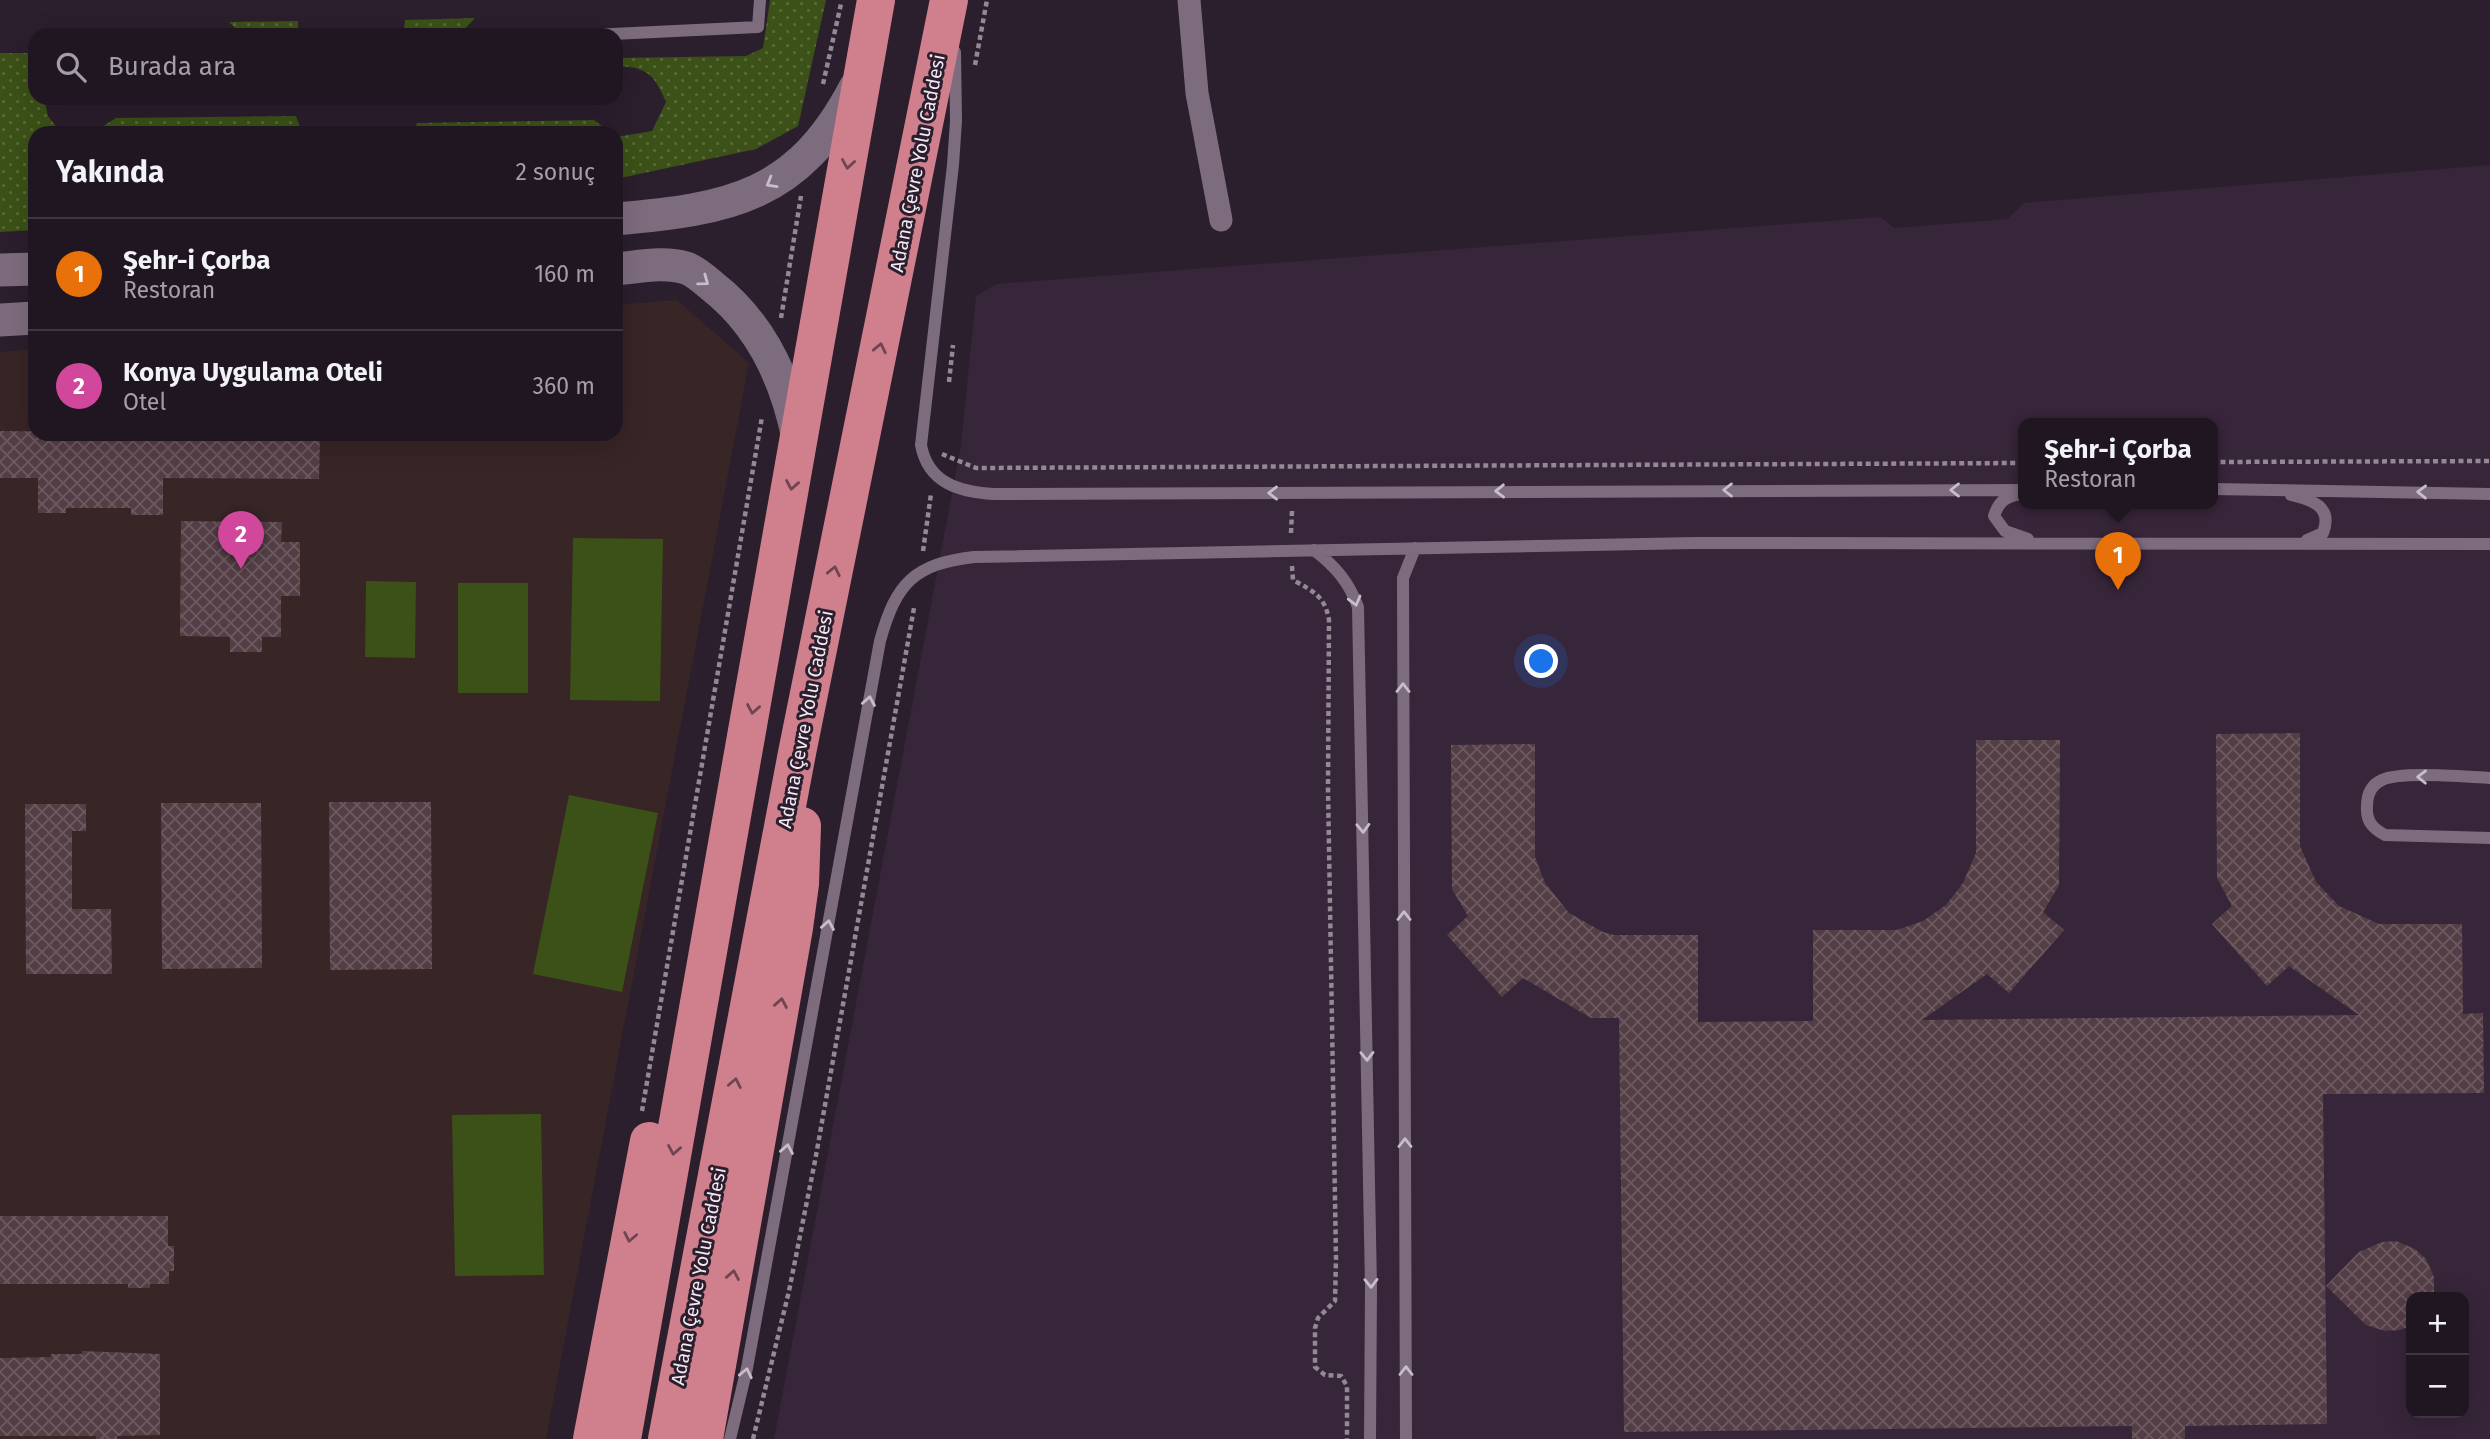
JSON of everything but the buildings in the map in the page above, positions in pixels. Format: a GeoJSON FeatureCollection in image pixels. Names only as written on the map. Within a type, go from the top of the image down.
{"type":"FeatureCollection","features":[{"type":"Feature","properties":{"kind":"highway"},"geometry":{"type":"LineString","coordinates":[[622,1439],[876,0]]}},
{"type":"Feature","properties":{"kind":"highway","name":"Adana Çevre Yolu Caddesi"},"geometry":{"type":"LineString","coordinates":[[667,1439],[797,753],[950,0]]}},
{"type":"Feature","properties":{"kind":"highway"},"geometry":{"type":"LineString","coordinates":[[704,1439],[800,884],[802,803],[797,753]]}},
{"type":"Feature","properties":{"kind":"highway"},"geometry":{"type":"LineString","coordinates":[[592,1439],[679,991],[699,912],[738,790]]}},
{"type":"Feature","properties":{"kind":"street"},"geometry":{"type":"LineString","coordinates":[[1189,0],[1197,93],[1221,220]]}},
{"type":"Feature","properties":{"kind":"street"},"geometry":{"type":"LineString","coordinates":[[623,218],[661,215],[732,201],[768,185],[808,157],[833,129],[861,77]]}},
{"type":"Feature","properties":{"kind":"street"},"geometry":{"type":"LineString","coordinates":[[661,215],[673,225],[678,236],[677,247],[662,265]]}},
{"type":"Feature","properties":{"kind":"street"},"geometry":{"type":"LineString","coordinates":[[623,268],[662,265],[687,268],[720,292],[755,330],[773,361],[790,402],[799,443]]}},
{"type":"Feature","properties":{"kind":"street"},"geometry":{"type":"LineString","coordinates":[[0,270],[28,269]]}},
{"type":"Feature","properties":{"kind":"street"},"geometry":{"type":"LineString","coordinates":[[0,320],[28,318]]}},
{"type":"Feature","properties":{"kind":"lane"},"geometry":{"type":"LineString","coordinates":[[623,34],[758,27],[760,0]]}},
{"type":"Feature","properties":{"kind":"lane"},"geometry":{"type":"LineString","coordinates":[[950,0],[957,121],[950,204],[921,445],[924,459],[931,471],[951,486],[994,494],[2018,491]]}},
{"type":"Feature","properties":{"kind":"lane"},"geometry":{"type":"LineString","coordinates":[[2218,489],[2490,494]]}},
{"type":"Feature","properties":{"kind":"lane"},"geometry":{"type":"LineString","coordinates":[[2264,489],[2311,499],[2322,506],[2326,514],[2323,533],[2316,538],[2289,543]]}},
{"type":"Feature","properties":{"kind":"lane"},"geometry":{"type":"LineString","coordinates":[[2018,493],[2008,496],[1998,504],[1994,516],[2006,531],[2036,543]]}},
{"type":"Feature","properties":{"kind":"lane"},"geometry":{"type":"LineString","coordinates":[[730,1439],[750,1354],[880,641],[895,600],[908,582],[925,568],[945,560],[974,557],[1290,549],[1695,543],[2490,544]]}},
{"type":"Feature","properties":{"kind":"lane"},"geometry":{"type":"LineString","coordinates":[[1406,1439],[1403,578],[1415,548]]}},
{"type":"Feature","properties":{"kind":"lane"},"geometry":{"type":"LineString","coordinates":[[1314,550],[1334,566],[1352,590],[1358,607],[1370,1232],[1370,1439]]}},
{"type":"Feature","properties":{"kind":"lane"},"geometry":{"type":"LineString","coordinates":[[2490,778],[2398,777],[2382,780],[2371,788],[2367,797],[2366,815],[2372,828],[2385,835],[2490,838]]}},
{"type":"Feature","properties":{"kind":"path"},"geometry":{"type":"LineString","coordinates":[[822,89],[842,0]]}},
{"type":"Feature","properties":{"kind":"path"},"geometry":{"type":"LineString","coordinates":[[773,361],[808,157]]}},
{"type":"Feature","properties":{"kind":"path"},"geometry":{"type":"LineString","coordinates":[[641,1116],[763,413]]}},
{"type":"Feature","properties":{"kind":"path"},"geometry":{"type":"LineString","coordinates":[[938,452],[976,468],[2018,463]]}},
{"type":"Feature","properties":{"kind":"path"},"geometry":{"type":"LineString","coordinates":[[2218,462],[2490,461]]}},
{"type":"Feature","properties":{"kind":"path"},"geometry":{"type":"LineString","coordinates":[[1292,466],[1290,549],[1293,580],[1319,594],[1327,605],[1329,620],[1328,788],[1336,1258],[1335,1301],[1318,1318],[1315,1367],[1325,1375],[1341,1376],[1348,1386],[1348,1439]]}},
{"type":"Feature","properties":{"kind":"shaded area"},"geometry":{"type":"Polygon","coordinates":[[[2490,165],[2490,1439],[774,1439],[961,445],[976,296],[996,284],[1880,217],[1894,228],[2007,219],[2024,203],[2490,165]]]}},
{"type":"Feature","properties":{"kind":"shaded area"},"geometry":{"type":"Polygon","coordinates":[[[677,300],[749,363],[546,1439],[0,1439],[0,352],[28,350],[28,441],[623,441],[623,304],[677,300]]]}},
{"type":"Feature","properties":{"kind":"green space"},"geometry":{"type":"Polygon","coordinates":[[[770,0],[826,0],[798,126],[756,149],[623,178],[623,136],[652,131],[666,102],[653,79],[642,70],[623,67],[623,58],[746,56],[763,48],[770,0]]]}},
{"type":"Feature","properties":{"kind":"green space"},"geometry":{"type":"Polygon","coordinates":[[[475,18],[466,28],[404,28],[405,20],[475,18]]]}},
{"type":"Feature","properties":{"kind":"green space"},"geometry":{"type":"Polygon","coordinates":[[[298,21],[298,28],[235,28],[229,22],[298,21]]]}},
{"type":"Feature","properties":{"kind":"green space"},"geometry":{"type":"Polygon","coordinates":[[[0,53],[28,53],[28,105],[46,105],[48,116],[56,126],[28,126],[28,230],[0,232],[0,53]]]}},
{"type":"Feature","properties":{"kind":"green space"},"geometry":{"type":"Polygon","coordinates":[[[296,116],[300,126],[103,126],[116,118],[296,116]]]}},
{"type":"Feature","properties":{"kind":"green space"},"geometry":{"type":"Polygon","coordinates":[[[594,120],[602,126],[416,126],[417,123],[594,120]]]}},
{"type":"Feature","properties":{"kind":"green space"},"geometry":{"type":"Polygon","coordinates":[[[573,538],[663,539],[660,701],[570,700],[573,538]]]}},
{"type":"Feature","properties":{"kind":"green space"},"geometry":{"type":"Polygon","coordinates":[[[366,581],[416,582],[415,658],[365,657],[366,581]]]}},
{"type":"Feature","properties":{"kind":"green space"},"geometry":{"type":"Polygon","coordinates":[[[458,583],[528,583],[528,693],[458,693],[458,583]]]}},
{"type":"Feature","properties":{"kind":"green space"},"geometry":{"type":"Polygon","coordinates":[[[569,795],[658,813],[622,992],[533,974],[569,795]]]}},
{"type":"Feature","properties":{"kind":"green space"},"geometry":{"type":"Polygon","coordinates":[[[541,1114],[544,1275],[455,1276],[452,1115],[541,1114]]]}},
{"type":"Feature","properties":{"kind":"place","name":"Konya Uygulama Oteli"},"geometry":{"type":"Point","coordinates":[241,569]}},
{"type":"Feature","properties":{"kind":"place","name":"Şehr-i Çorba"},"geometry":{"type":"Point","coordinates":[2118,590]}}]}
